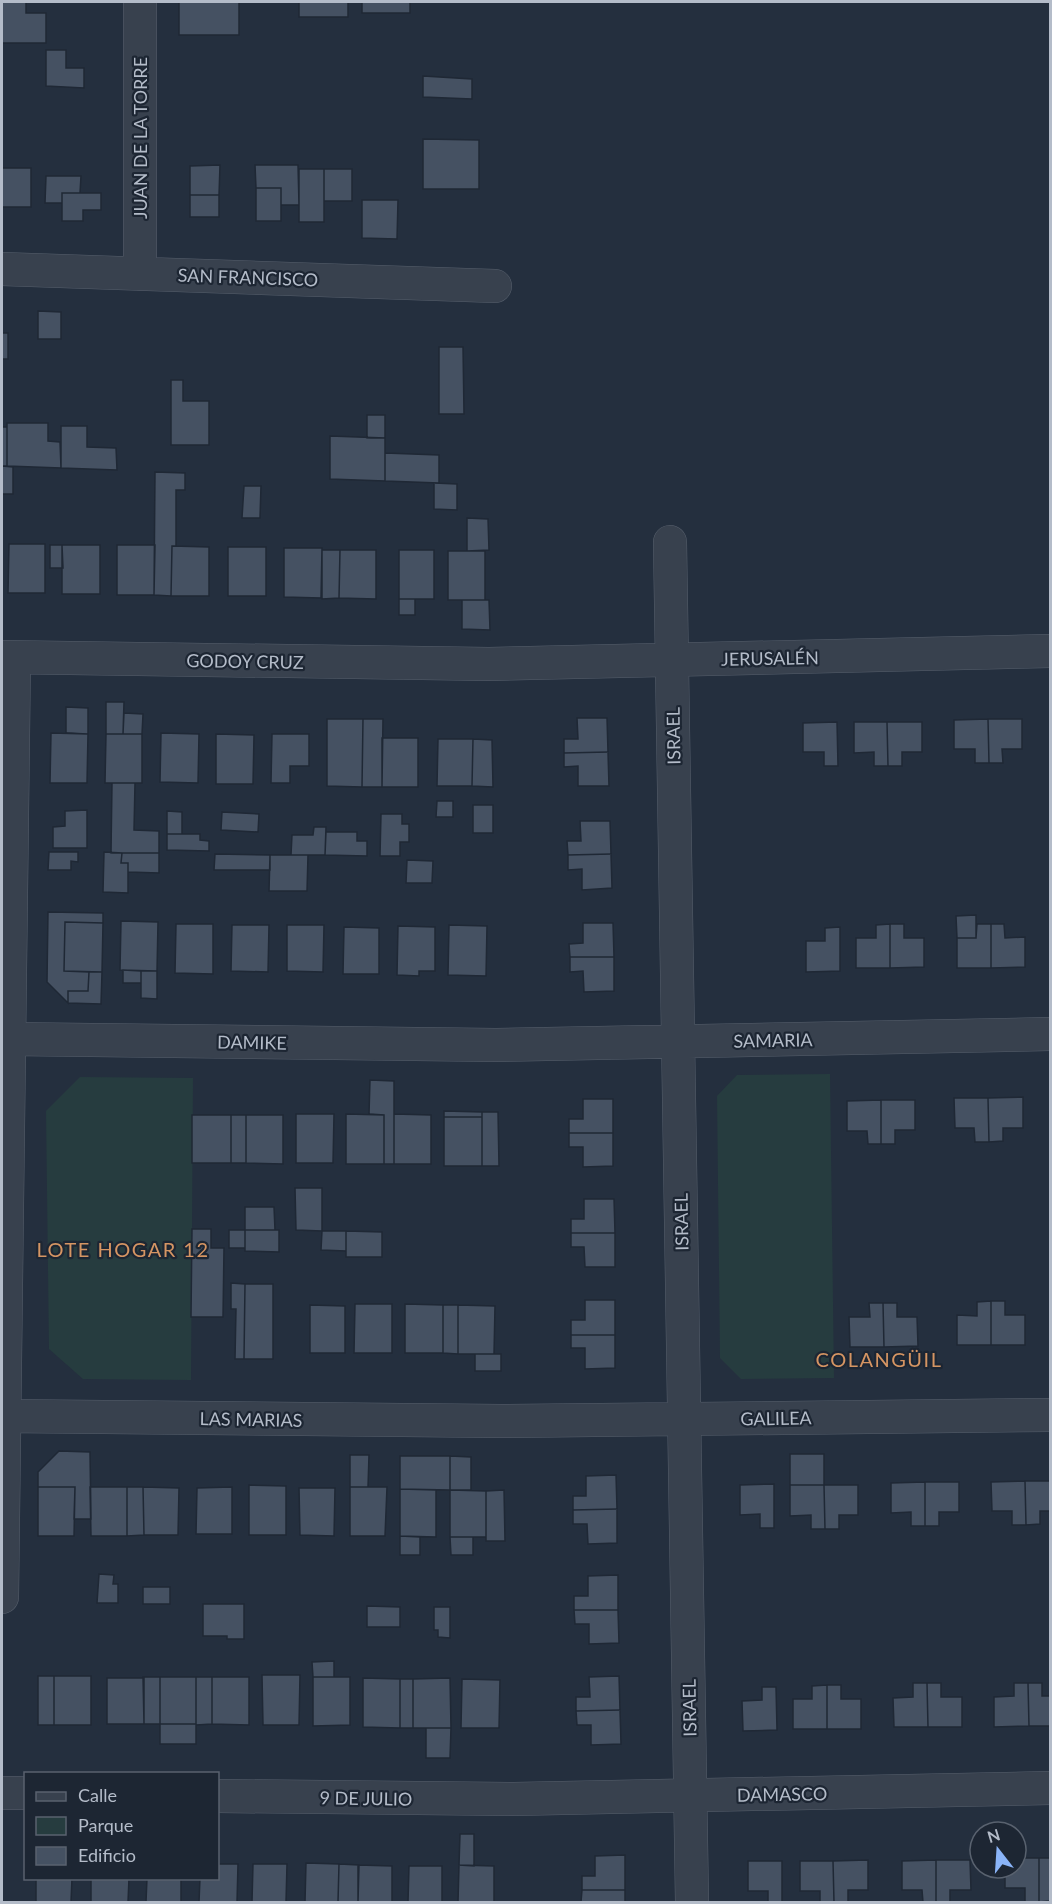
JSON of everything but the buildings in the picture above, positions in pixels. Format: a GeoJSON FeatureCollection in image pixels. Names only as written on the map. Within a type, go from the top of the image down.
{"type":"FeatureCollection","features":[{"type":"Feature","properties":{"kind":"street","name":"JUAN DE LA TORRE"},"geometry":{"type":"LineString","coordinates":[[140,2],[140,274]]}},
{"type":"Feature","properties":{"kind":"street","name":"SAN FRANCISCO"},"geometry":{"type":"LineString","coordinates":[[2,269],[495,286]]}},
{"type":"Feature","properties":{"kind":"street","name":"ISRAEL"},"geometry":{"type":"LineString","coordinates":[[670,542],[692,1902]]}},
{"type":"Feature","properties":{"kind":"street","name":"JERUSALÉN"},"geometry":{"type":"LineString","coordinates":[[489,664],[1050,651]]}},
{"type":"Feature","properties":{"kind":"street","name":"GODOY CRUZ"},"geometry":{"type":"LineString","coordinates":[[8,658],[489,664]]}},
{"type":"Feature","properties":{"kind":"street"},"geometry":{"type":"LineString","coordinates":[[2,1597],[9,1039],[8,658]]}},
{"type":"Feature","properties":{"kind":"street","name":"SAMARIA"},"geometry":{"type":"LineString","coordinates":[[496,1045],[1050,1034]]}},
{"type":"Feature","properties":{"kind":"street","name":"DAMIKE"},"geometry":{"type":"LineString","coordinates":[[9,1039],[496,1045]]}},
{"type":"Feature","properties":{"kind":"street","name":"GALILEA"},"geometry":{"type":"LineString","coordinates":[[501,1421],[1050,1415]]}},
{"type":"Feature","properties":{"kind":"street","name":"LAS MARIAS"},"geometry":{"type":"LineString","coordinates":[[3,1416],[501,1421]]}},
{"type":"Feature","properties":{"kind":"street","name":"DAMASCO"},"geometry":{"type":"LineString","coordinates":[[514,1799],[1050,1788]]}},
{"type":"Feature","properties":{"kind":"street"},"geometry":{"type":"LineString","coordinates":[[2,1793],[24,1793]]}},
{"type":"Feature","properties":{"kind":"street","name":"9 DE JULIO"},"geometry":{"type":"LineString","coordinates":[[219,1796],[514,1799]]}},
{"type":"Feature","properties":{"kind":"green space"},"geometry":{"type":"Polygon","coordinates":[[[830,1074],[834,1378],[741,1379],[720,1358],[717,1096],[737,1075],[830,1074]]]}},
{"type":"Feature","properties":{"kind":"green space"},"geometry":{"type":"Polygon","coordinates":[[[80,1077],[193,1078],[191,1380],[83,1379],[49,1349],[46,1111],[80,1077]]]}},
{"type":"Feature","properties":{"kind":"district","name":"LOTE HOGAR 12"},"geometry":{"type":"Point","coordinates":[123,1249]}},
{"type":"Feature","properties":{"kind":"district","name":"COLANGÜIL"},"geometry":{"type":"Point","coordinates":[879,1359]}}]}
